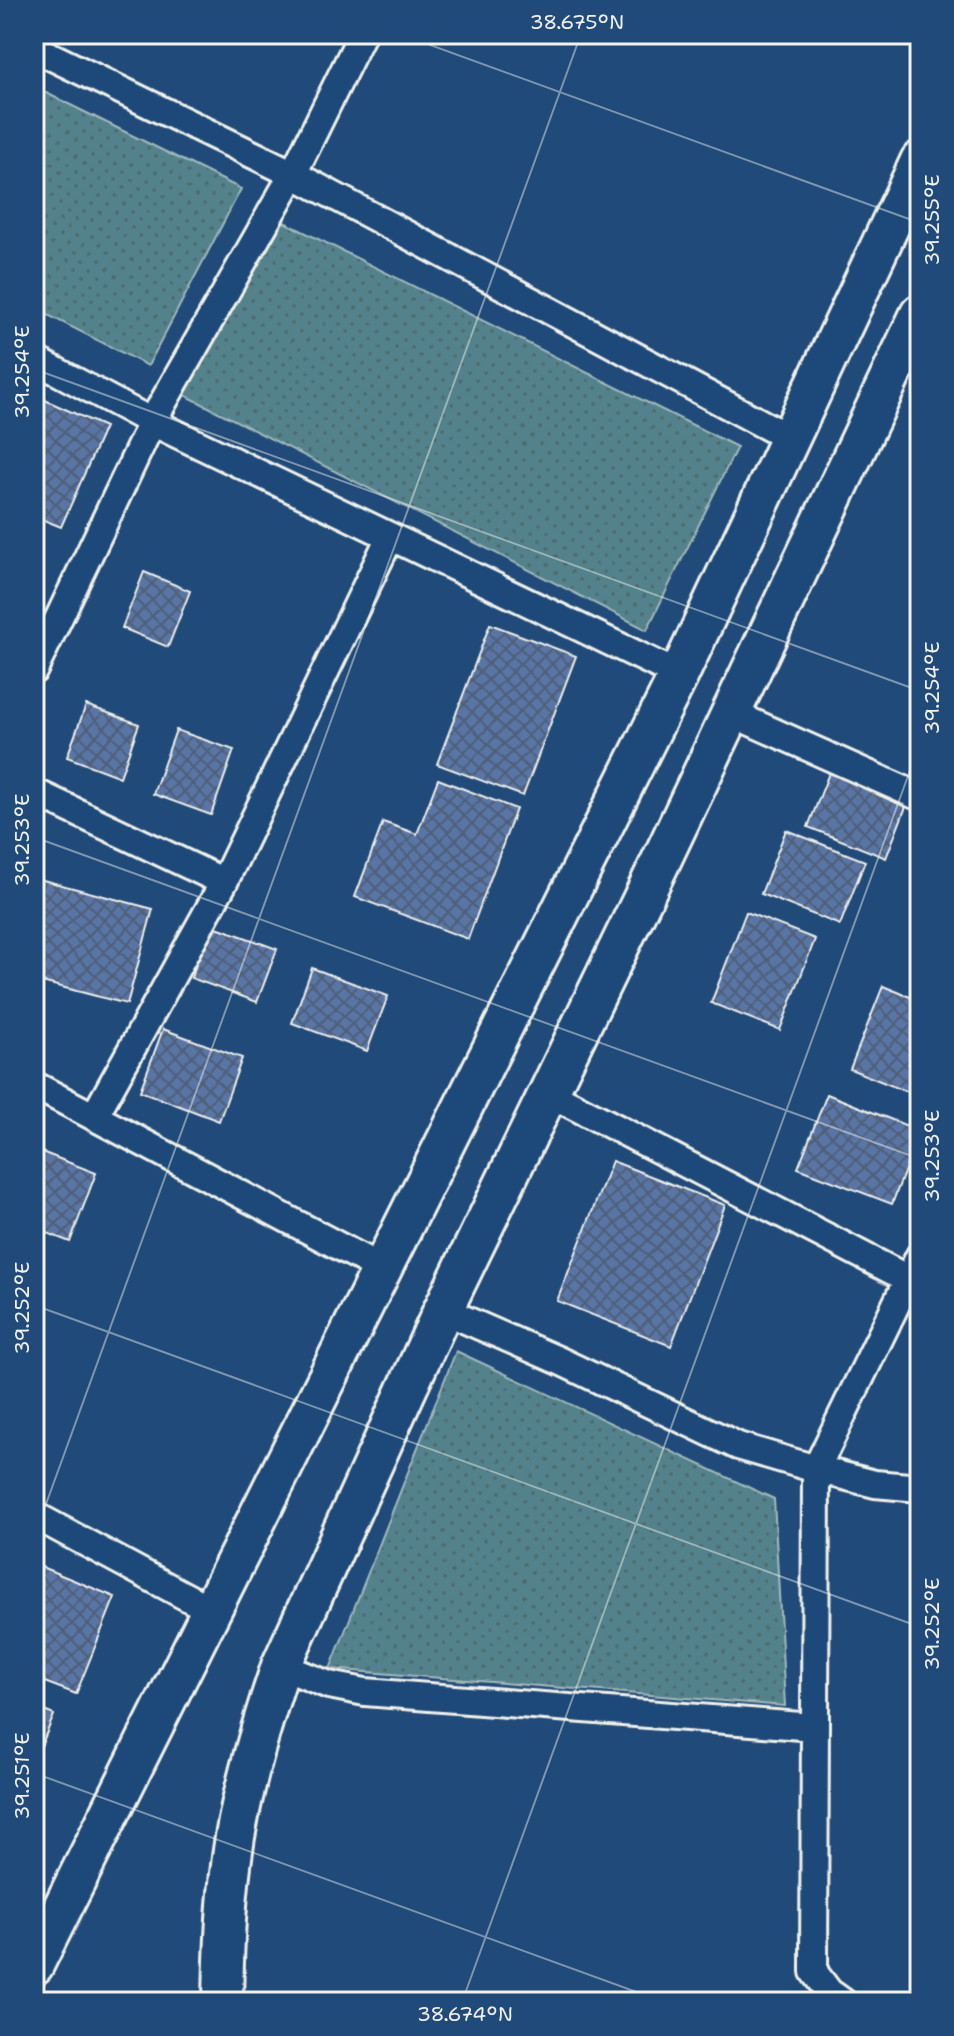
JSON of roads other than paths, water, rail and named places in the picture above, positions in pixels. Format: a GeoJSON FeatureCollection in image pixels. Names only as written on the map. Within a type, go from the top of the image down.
{"type":"FeatureCollection","features":[{"type":"Feature","properties":{"kind":"main road"},"geometry":{"type":"LineString","coordinates":[[34,1965],[46,1916],[211,1610],[679,675],[920,161]]}},
{"type":"Feature","properties":{"kind":"main road"},"geometry":{"type":"LineString","coordinates":[[223,2002],[227,1902],[235,1840],[265,1712],[281,1666],[443,1310],[920,314]]}},
{"type":"Feature","properties":{"kind":"street"},"geometry":{"type":"LineString","coordinates":[[34,670],[152,422],[293,174],[362,34]]}},
{"type":"Feature","properties":{"kind":"street"},"geometry":{"type":"LineString","coordinates":[[34,48],[293,174],[789,438]]}},
{"type":"Feature","properties":{"kind":"street"},"geometry":{"type":"LineString","coordinates":[[34,359],[152,422],[679,675]]}},
{"type":"Feature","properties":{"kind":"street"},"geometry":{"type":"LineString","coordinates":[[94,1117],[224,882],[390,537]]}},
{"type":"Feature","properties":{"kind":"street"},"geometry":{"type":"LineString","coordinates":[[731,713],[920,797]]}},
{"type":"Feature","properties":{"kind":"street"},"geometry":{"type":"LineString","coordinates":[[34,792],[224,882]]}},
{"type":"Feature","properties":{"kind":"street"},"geometry":{"type":"LineString","coordinates":[[34,1085],[382,1269]]}},
{"type":"Feature","properties":{"kind":"street"},"geometry":{"type":"LineString","coordinates":[[549,1093],[908,1279]]}},
{"type":"Feature","properties":{"kind":"street"},"geometry":{"type":"LineString","coordinates":[[843,2002],[829,1992],[814,1972],[816,1469],[920,1255]]}},
{"type":"Feature","properties":{"kind":"street"},"geometry":{"type":"LineString","coordinates":[[443,1310],[560,1361],[738,1446],[875,1484],[920,1488]]}},
{"type":"Feature","properties":{"kind":"street"},"geometry":{"type":"LineString","coordinates":[[34,1515],[211,1610]]}},
{"type":"Feature","properties":{"kind":"street"},"geometry":{"type":"LineString","coordinates":[[281,1666],[329,1685],[365,1692],[814,1727]]}}]}
